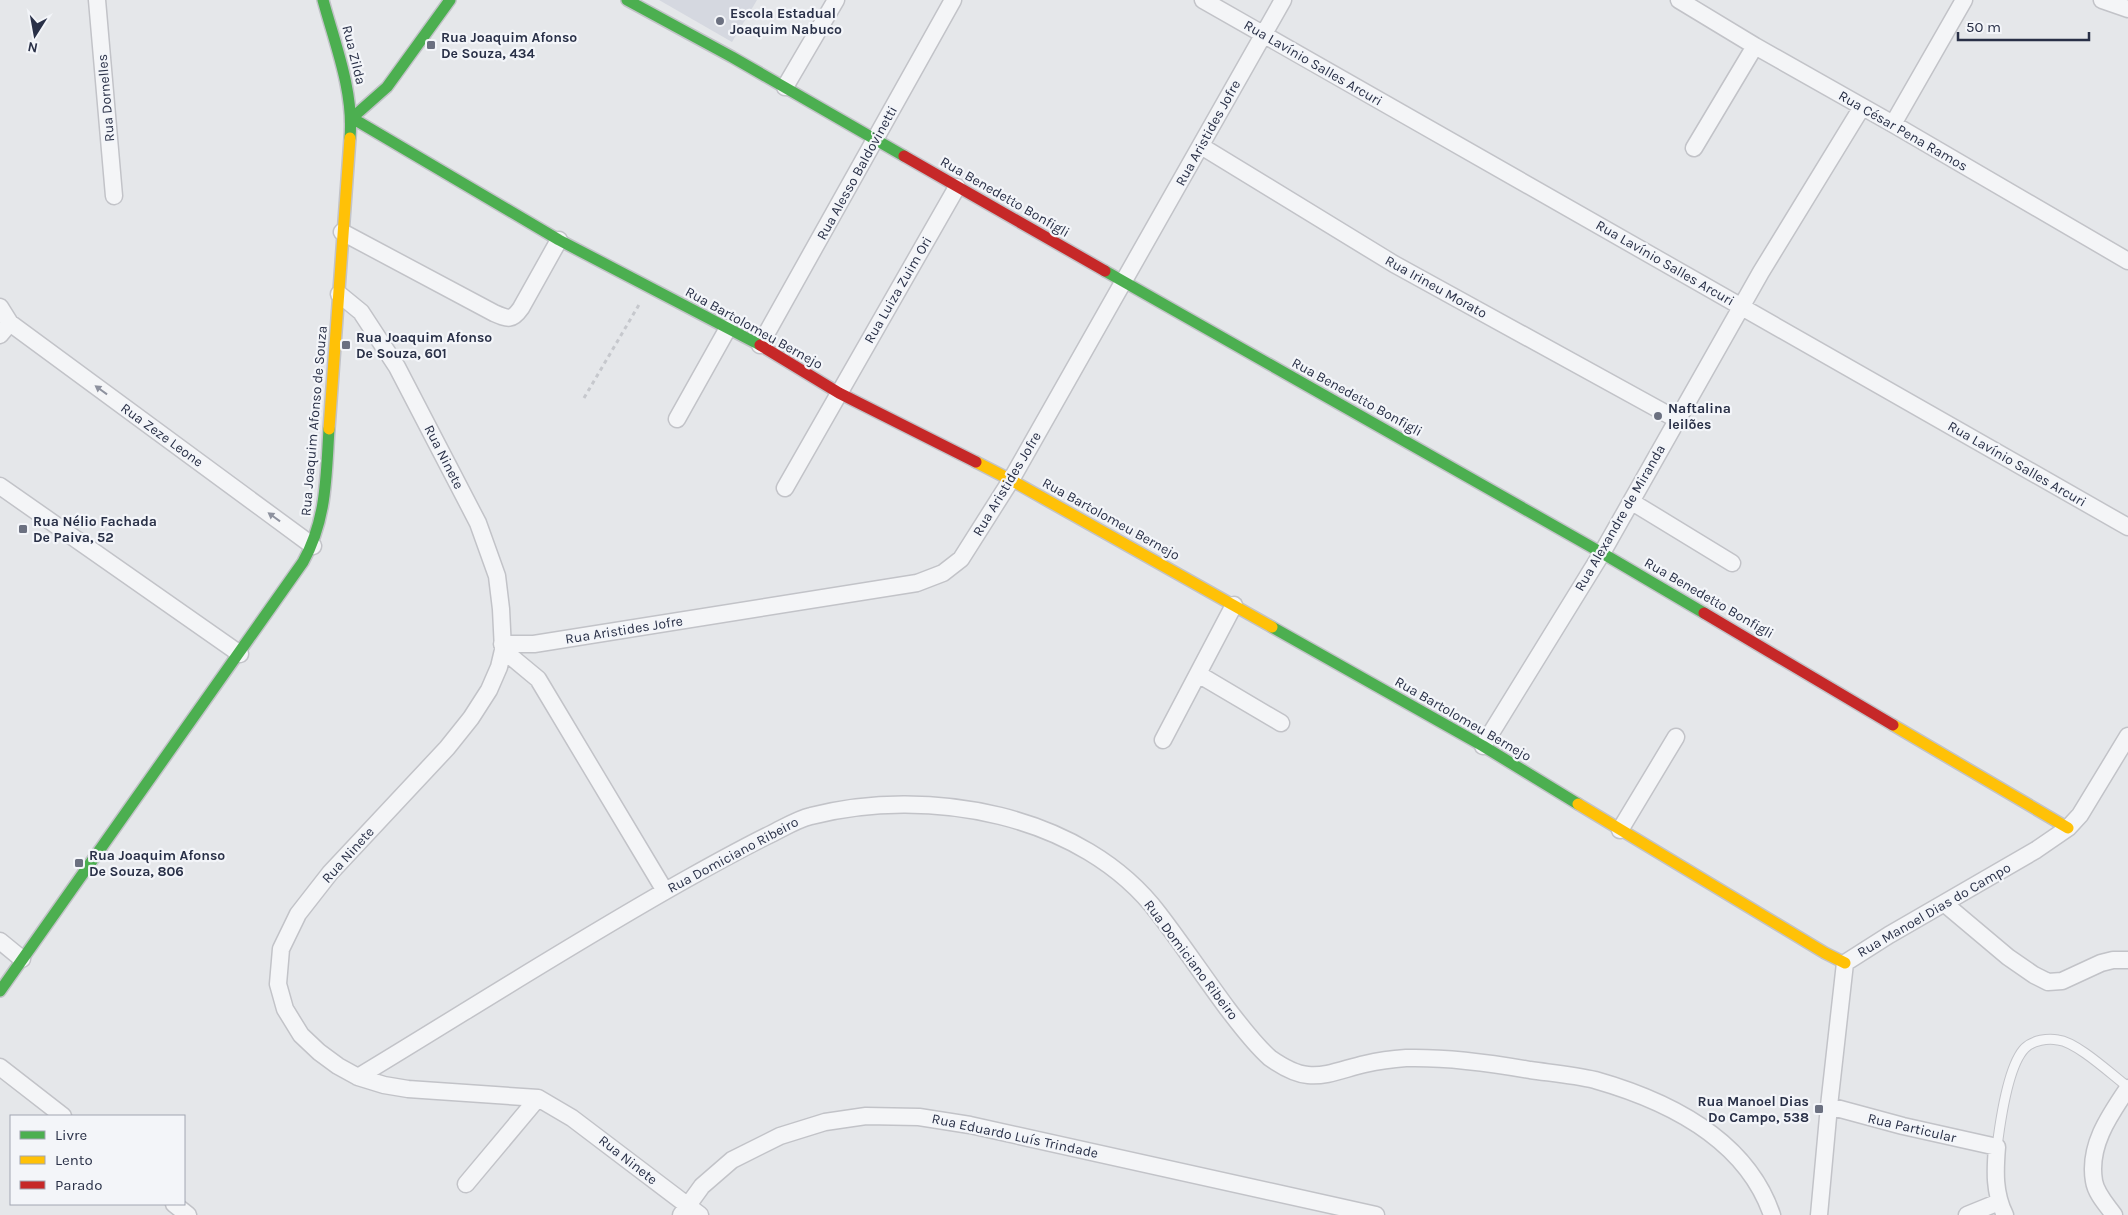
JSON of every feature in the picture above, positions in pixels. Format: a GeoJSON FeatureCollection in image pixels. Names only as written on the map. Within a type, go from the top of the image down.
{"type":"FeatureCollection","features":[{"type":"Feature","properties":{"kind":"street","name":"Rua Dornelles"},"geometry":{"type":"LineString","coordinates":[[97,0],[114,196]]}},
{"type":"Feature","properties":{"kind":"street","name":"Rua Zilda"},"geometry":{"type":"LineString","coordinates":[[323,0],[344,78],[352,118]]}},
{"type":"Feature","properties":{"kind":"street"},"geometry":{"type":"LineString","coordinates":[[352,118],[387,87],[450,0]]}},
{"type":"Feature","properties":{"kind":"street","name":"Rua Benedetto Bonfigli"},"geometry":{"type":"LineString","coordinates":[[627,0],[785,87],[957,187],[1602,553],[2068,828]]}},
{"type":"Feature","properties":{"kind":"street"},"geometry":{"type":"LineString","coordinates":[[785,87],[836,0]]}},
{"type":"Feature","properties":{"kind":"street","name":"Rua Alesso Baldovinetti"},"geometry":{"type":"LineString","coordinates":[[760,345],[953,0]]}},
{"type":"Feature","properties":{"kind":"street","name":"Rua Lavínio Salles Arcuri"},"geometry":{"type":"LineString","coordinates":[[1203,0],[2128,527]]}},
{"type":"Feature","properties":{"kind":"street","name":"Rua Aristides Jofre"},"geometry":{"type":"LineString","coordinates":[[503,647],[534,644],[917,583],[943,574],[961,559],[1011,480],[1283,0]]}},
{"type":"Feature","properties":{"kind":"street","name":"Rua César Pena Ramos"},"geometry":{"type":"LineString","coordinates":[[1679,0],[1755,46],[2128,261]]}},
{"type":"Feature","properties":{"kind":"street"},"geometry":{"type":"LineString","coordinates":[[1893,124],[1964,0]]}},
{"type":"Feature","properties":{"kind":"street"},"geometry":{"type":"LineString","coordinates":[[2102,0],[2128,9]]}},
{"type":"Feature","properties":{"kind":"street"},"geometry":{"type":"LineString","coordinates":[[1694,148],[1755,46]]}},
{"type":"Feature","properties":{"kind":"street","name":"Rua Alexandre de Miranda"},"geometry":{"type":"LineString","coordinates":[[1483,746],[1602,553],[1632,502],[1676,419],[1862,107]]}},
{"type":"Feature","properties":{"kind":"street","name":"Rua Joaquim Afonso de Souza"},"geometry":{"type":"LineString","coordinates":[[0,991],[240,654],[313,546],[319,529],[322,510],[352,118]]}},
{"type":"Feature","properties":{"kind":"street","name":"Rua Bartolomeu Bernejo"},"geometry":{"type":"LineString","coordinates":[[352,118],[559,240],[760,345],[839,394],[1011,480],[1234,605],[1483,746],[1825,953],[1846,963]]}},
{"type":"Feature","properties":{"kind":"street","name":"Rua Irineu Morato"},"geometry":{"type":"LineString","coordinates":[[1201,146],[1394,264],[1676,419]]}},
{"type":"Feature","properties":{"kind":"street","name":"Rua Luiza Zuim Ori"},"geometry":{"type":"LineString","coordinates":[[785,488],[957,187]]}},
{"type":"Feature","properties":{"kind":"street"},"geometry":{"type":"LineString","coordinates":[[342,232],[494,313],[509,318],[515,316],[521,308],[559,240]]}},
{"type":"Feature","properties":{"kind":"street","name":"Rua Ninete"},"geometry":{"type":"LineString","coordinates":[[340,294],[361,312],[397,366],[478,523],[497,576],[503,647],[500,667],[489,690],[471,718],[447,748],[330,873],[298,914],[281,949],[278,984],[285,1009],[301,1035],[319,1052],[338,1066],[358,1077],[384,1085],[408,1089],[538,1098],[572,1118],[690,1212]]}},
{"type":"Feature","properties":{"kind":"street"},"geometry":{"type":"LineString","coordinates":[[0,307],[5,329]]}},
{"type":"Feature","properties":{"kind":"street"},"geometry":{"type":"LineString","coordinates":[[677,419],[728,328]]}},
{"type":"Feature","properties":{"kind":"street","name":"Rua Zeze Leone"},"geometry":{"type":"LineString","coordinates":[[5,329],[313,546]]}},
{"type":"Feature","properties":{"kind":"street"},"geometry":{"type":"LineString","coordinates":[[0,486],[240,654]]}},
{"type":"Feature","properties":{"kind":"street"},"geometry":{"type":"LineString","coordinates":[[1632,502],[1732,563]]}},
{"type":"Feature","properties":{"kind":"street"},"geometry":{"type":"LineString","coordinates":[[1163,740],[1234,605]]}},
{"type":"Feature","properties":{"kind":"street"},"geometry":{"type":"LineString","coordinates":[[503,647],[538,679],[664,891]]}},
{"type":"Feature","properties":{"kind":"street"},"geometry":{"type":"LineString","coordinates":[[1198,674],[1281,723]]}},
{"type":"Feature","properties":{"kind":"street","name":"Rua Manoel Dias do Campo"},"geometry":{"type":"LineString","coordinates":[[1819,1215],[1829,1106],[1846,963],[1889,935],[2036,850],[2068,828],[2080,815],[2123,756],[2128,736]]}},
{"type":"Feature","properties":{"kind":"street"},"geometry":{"type":"LineString","coordinates":[[1620,830],[1676,737]]}},
{"type":"Feature","properties":{"kind":"street","name":"Rua Domiciano Ribeiro"},"geometry":{"type":"LineString","coordinates":[[358,1077],[664,891],[746,846],[807,816],[869,806],[933,805],[1002,816],[1044,830],[1088,851],[1123,875],[1156,910],[1241,1026],[1271,1059],[1293,1071],[1309,1076],[1365,1064],[1406,1058],[1489,1063],[1593,1080],[1651,1100],[1682,1114],[1722,1141],[1752,1173],[1772,1215]]}},
{"type":"Feature","properties":{"kind":"street"},"geometry":{"type":"LineString","coordinates":[[1945,904],[2008,956],[2034,975],[2048,982],[2062,981],[2101,963],[2113,960],[2128,960]]}},
{"type":"Feature","properties":{"kind":"street"},"geometry":{"type":"LineString","coordinates":[[0,941],[22,959]]}},
{"type":"Feature","properties":{"kind":"street"},"geometry":{"type":"LineString","coordinates":[[0,1067],[61,1115]]}},
{"type":"Feature","properties":{"kind":"street"},"geometry":{"type":"LineString","coordinates":[[2114,1215],[2102,1199],[2094,1182],[2095,1158],[2098,1138],[2108,1117],[2128,1088]]}},
{"type":"Feature","properties":{"kind":"street"},"geometry":{"type":"LineString","coordinates":[[466,1184],[538,1098]]}},
{"type":"Feature","properties":{"kind":"street","name":"Rua Particular"},"geometry":{"type":"LineString","coordinates":[[1829,1106],[1903,1126],[1997,1147]]}},
{"type":"Feature","properties":{"kind":"street","name":"Rua Eduardo Luís Trindade"},"geometry":{"type":"LineString","coordinates":[[690,1212],[702,1186],[732,1160],[780,1136],[834,1121],[866,1116],[910,1116],[970,1125],[1376,1215]]}},
{"type":"Feature","properties":{"kind":"street"},"geometry":{"type":"LineString","coordinates":[[1967,1215],[2002,1209],[1994,1174],[1997,1147]]}},
{"type":"Feature","properties":{"kind":"street"},"geometry":{"type":"LineString","coordinates":[[175,1205],[188,1215]]}},
{"type":"Feature","properties":{"kind":"lane"},"geometry":{"type":"LineString","coordinates":[[1997,1147],[2009,1083],[2018,1058],[2026,1047],[2038,1040],[2059,1040],[2079,1049],[2128,1088]]}},
{"type":"Feature","properties":{"kind":"path"},"geometry":{"type":"LineString","coordinates":[[584,398],[648,287]]}},
{"type":"Feature","properties":{"kind":"shaded area","name":"Escola Estadual Joaquim Nabuco"},"geometry":{"type":"Polygon","coordinates":[[[659,0],[757,0],[732,42],[659,0]]]}},
{"type":"Feature","properties":{"kind":"traffic: fast"},"geometry":{"type":"LineString","coordinates":[[323,0],[346,86],[349,103],[350,138]]}},
{"type":"Feature","properties":{"kind":"traffic: fast"},"geometry":{"type":"LineString","coordinates":[[352,118],[387,87],[450,0]]}},
{"type":"Feature","properties":{"kind":"traffic: fast"},"geometry":{"type":"LineString","coordinates":[[627,0],[732,57],[904,156]]}},
{"type":"Feature","properties":{"kind":"traffic: fast"},"geometry":{"type":"LineString","coordinates":[[352,118],[559,240],[760,345]]}},
{"type":"Feature","properties":{"kind":"traffic: fast"},"geometry":{"type":"LineString","coordinates":[[1105,271],[1602,553],[1704,613]]}},
{"type":"Feature","properties":{"kind":"traffic: fast"},"geometry":{"type":"LineString","coordinates":[[0,991],[303,562],[317,530],[321,513],[326,480],[329,429]]}},
{"type":"Feature","properties":{"kind":"traffic: fast"},"geometry":{"type":"LineString","coordinates":[[1272,627],[1483,746],[1578,804]]}},
{"type":"Feature","properties":{"kind":"traffic: slow"},"geometry":{"type":"LineString","coordinates":[[329,429],[350,138]]}},
{"type":"Feature","properties":{"kind":"traffic: slow"},"geometry":{"type":"LineString","coordinates":[[976,462],[1272,627]]}},
{"type":"Feature","properties":{"kind":"traffic: slow"},"geometry":{"type":"LineString","coordinates":[[1893,725],[2068,828]]}},
{"type":"Feature","properties":{"kind":"traffic: slow"},"geometry":{"type":"LineString","coordinates":[[1578,804],[1825,953],[1845,963]]}},
{"type":"Feature","properties":{"kind":"traffic: jam"},"geometry":{"type":"LineString","coordinates":[[904,156],[1105,271]]}},
{"type":"Feature","properties":{"kind":"traffic: jam"},"geometry":{"type":"LineString","coordinates":[[760,345],[839,393],[976,462]]}},
{"type":"Feature","properties":{"kind":"traffic: jam"},"geometry":{"type":"LineString","coordinates":[[1704,613],[1893,725]]}},
{"type":"Feature","properties":{"kind":"place","name":"Escola Estadual Joaquim Nabuco"},"geometry":{"type":"Point","coordinates":[720,21]}},
{"type":"Feature","properties":{"kind":"place","name":"Rua Joaquim Afonso De Souza, 434"},"geometry":{"type":"Point","coordinates":[431,45]}},
{"type":"Feature","properties":{"kind":"place","name":"Rua Joaquim Afonso De Souza, 601"},"geometry":{"type":"Point","coordinates":[346,345]}},
{"type":"Feature","properties":{"kind":"place","name":"Naftalina leilões"},"geometry":{"type":"Point","coordinates":[1658,416]}},
{"type":"Feature","properties":{"kind":"place","name":"Rua Nélio Fachada De Paiva, 52"},"geometry":{"type":"Point","coordinates":[23,529]}},
{"type":"Feature","properties":{"kind":"place","name":"Rua Joaquim Afonso De Souza, 806"},"geometry":{"type":"Point","coordinates":[79,863]}},
{"type":"Feature","properties":{"kind":"place","name":"Rua Manoel Dias Do Campo, 538"},"geometry":{"type":"Point","coordinates":[1819,1109]}}]}
